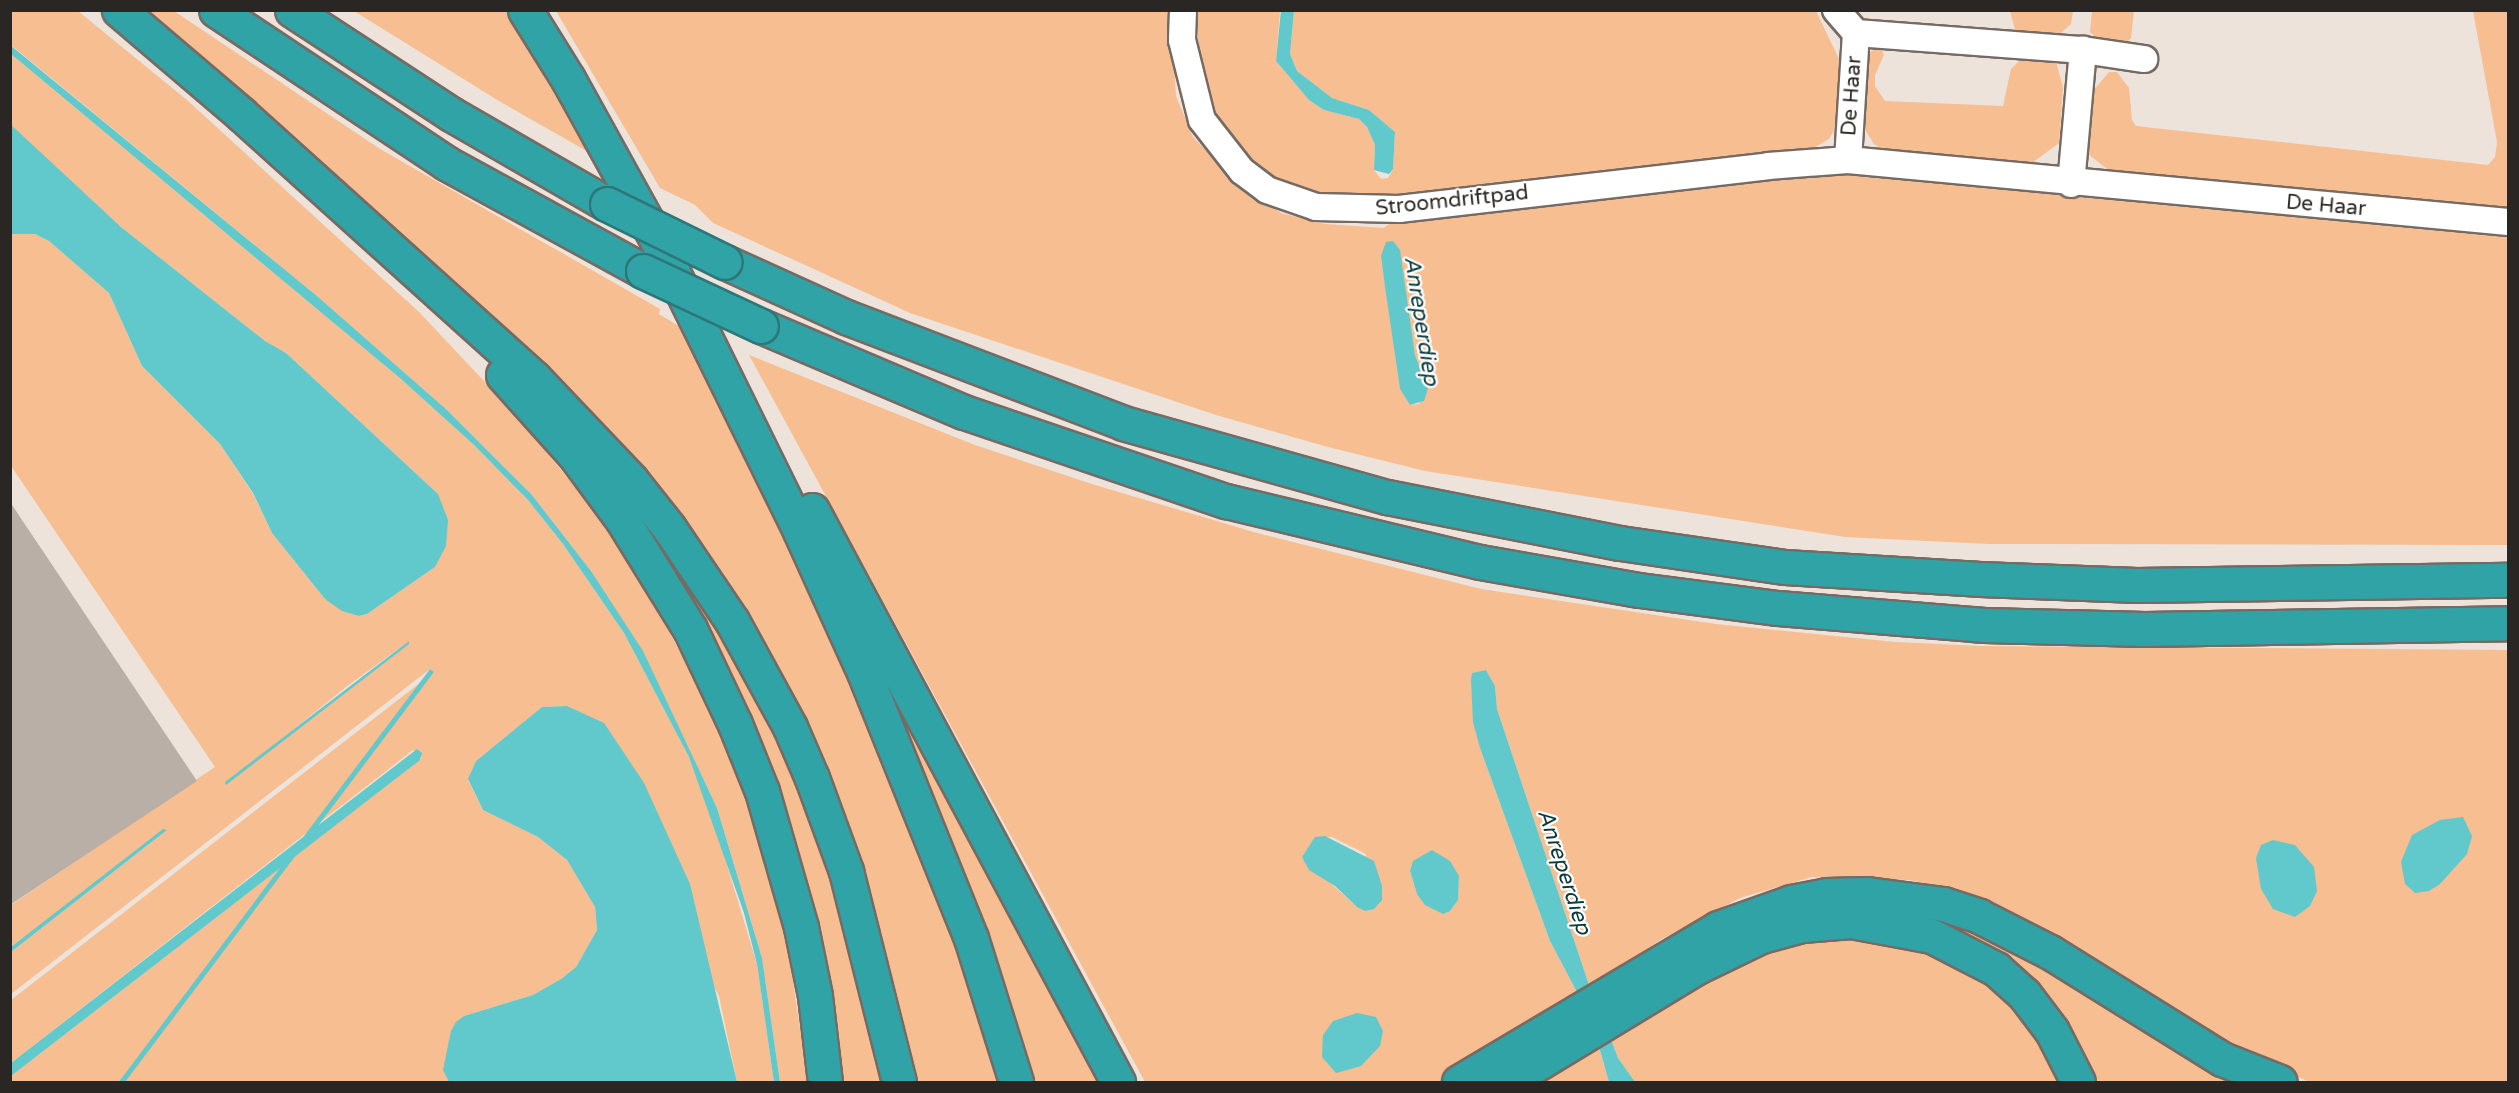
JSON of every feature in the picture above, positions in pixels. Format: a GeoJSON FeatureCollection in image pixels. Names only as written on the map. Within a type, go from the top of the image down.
{"type":"FeatureCollection","features":[{"type":"Feature","properties":{"kind":"highway"},"geometry":{"type":"LineString","coordinates":[[119,10],[241,114],[534,378],[592,436],[669,528],[732,621],[790,727],[829,822],[859,915],[899,1083]]}},
{"type":"Feature","properties":{"kind":"highway"},"geometry":{"type":"LineString","coordinates":[[216,10],[446,163],[643,271],[761,327],[964,412],[1226,501],[1480,562],[1639,590],[1778,608],[1984,625],[2145,629],[2508,623]]}},
{"type":"Feature","properties":{"kind":"highway"},"geometry":{"type":"LineString","coordinates":[[292,10],[451,114],[607,204],[725,262],[846,317],[1123,423],[1366,492],[1609,541],[1785,567],[2002,580],[2137,585],[2508,580]]}},
{"type":"Feature","properties":{"kind":"highway"},"geometry":{"type":"LineString","coordinates":[[525,10],[608,150],[707,337],[864,672],[971,938],[1016,1083]]}},
{"type":"Feature","properties":{"kind":"highway"},"geometry":{"type":"LineString","coordinates":[[400,259],[574,454],[622,519],[690,629],[762,791],[803,939],[815,996],[825,1083]]}},
{"type":"Feature","properties":{"kind":"highway"},"geometry":{"type":"LineString","coordinates":[[707,337],[823,528],[1119,1083]]}},
{"type":"Feature","properties":{"kind":"highway"},"geometry":{"type":"LineString","coordinates":[[1458,1083],[1568,1031],[1619,999],[1680,948],[1758,911],[1826,895],[1905,897],[1979,916],[2050,952],[2222,1059],[2280,1083]]}},
{"type":"Feature","properties":{"kind":"highway"},"geometry":{"type":"LineString","coordinates":[[1619,999],[1695,968],[1761,936],[1802,925],[1851,921],[1892,926],[1932,936],[1996,969],[2024,994],[2052,1031],[2078,1083]]}},
{"type":"Feature","properties":{"kind":"highway"},"geometry":{"type":"LineString","coordinates":[[1506,1083],[1568,1031]]}},
{"type":"Feature","properties":{"kind":"street","name":"Stroomdriftpad"},"geometry":{"type":"LineString","coordinates":[[1183,10],[1182,40],[1202,120],[1242,171],[1267,190],[1316,207],[1399,210],[1768,166],[1848,160]]}},
{"type":"Feature","properties":{"kind":"street"},"geometry":{"type":"LineString","coordinates":[[1836,10],[1856,33]]}},
{"type":"Feature","properties":{"kind":"street","name":"De Haar"},"geometry":{"type":"LineString","coordinates":[[2144,59],[2083,50],[1856,33],[1848,160],[2071,184],[2508,222]]}},
{"type":"Feature","properties":{"kind":"street"},"geometry":{"type":"LineString","coordinates":[[2071,184],[2083,50]]}},
{"type":"Feature","properties":{"kind":"shaded area"},"geometry":{"type":"Polygon","coordinates":[[[11,11],[78,11],[187,100],[419,312],[512,411],[582,495],[647,590],[706,701],[735,766],[762,843],[787,942],[808,1082],[780,1082],[762,958],[717,808],[642,651],[591,571],[532,495],[447,410],[317,296],[11,45],[11,11]]]}},
{"type":"Feature","properties":{"kind":"shaded area"},"geometry":{"type":"Polygon","coordinates":[[[144,11],[174,11],[380,149],[660,309],[659,314],[685,330],[845,644],[955,917],[1006,1082],[908,1082],[776,682],[432,266],[144,11]]]}},
{"type":"Feature","properties":{"kind":"shaded area"},"geometry":{"type":"Polygon","coordinates":[[[354,11],[506,11],[592,154],[499,101],[354,11]]]}},
{"type":"Feature","properties":{"kind":"shaded area"},"geometry":{"type":"Polygon","coordinates":[[[556,11],[1171,11],[1176,96],[1193,137],[1237,183],[1281,213],[1325,224],[1384,228],[1394,220],[1754,177],[1845,172],[2508,235],[2508,545],[1989,544],[1845,537],[1425,471],[1328,447],[1216,415],[910,313],[713,223],[695,205],[660,188],[556,11]],[[1386,246],[1381,256],[1400,389],[1410,405],[1419,404],[1428,388],[1415,355],[1408,315],[1386,246]]]}},
{"type":"Feature","properties":{"kind":"shaded area"},"geometry":{"type":"Polygon","coordinates":[[[1198,11],[1280,11],[1276,61],[1309,100],[1324,110],[1359,119],[1367,127],[1375,145],[1374,170],[1381,179],[1388,178],[1393,169],[1395,132],[1369,110],[1332,98],[1297,71],[1290,54],[1294,11],[1816,11],[1839,59],[1839,122],[1829,139],[1810,150],[1384,199],[1326,199],[1289,189],[1246,161],[1218,126],[1204,95],[1198,53],[1198,11]]]}},
{"type":"Feature","properties":{"kind":"shaded area"},"geometry":{"type":"Polygon","coordinates":[[[2010,11],[2073,11],[2071,24],[2061,33],[2048,36],[2015,30],[2010,11]]]}},
{"type":"Feature","properties":{"kind":"shaded area"},"geometry":{"type":"Polygon","coordinates":[[[2092,11],[2134,11],[2131,38],[2123,46],[2100,41],[2090,32],[2092,11]]]}},
{"type":"Feature","properties":{"kind":"shaded area"},"geometry":{"type":"Polygon","coordinates":[[[2473,11],[2508,11],[2508,211],[2111,172],[2088,154],[2092,92],[2109,72],[2117,72],[2129,88],[2132,120],[2136,126],[2488,165],[2495,157],[2497,142],[2473,11]]]}},
{"type":"Feature","properties":{"kind":"shaded area"},"geometry":{"type":"Polygon","coordinates":[[[1880,46],[1884,55],[1875,75],[1875,86],[1885,101],[2003,106],[2011,69],[2021,59],[2037,51],[2049,53],[2057,65],[2063,88],[2059,143],[2028,166],[1884,150],[1874,144],[1862,125],[1864,63],[1870,52],[1880,46]]]}},
{"type":"Feature","properties":{"kind":"shaded area"},"geometry":{"type":"Polygon","coordinates":[[[11,54],[401,379],[474,445],[528,500],[563,544],[624,633],[689,757],[712,816],[757,964],[774,1082],[737,1082],[719,996],[567,706],[542,707],[476,761],[468,780],[483,810],[538,837],[567,860],[595,907],[597,930],[576,967],[561,979],[533,995],[464,1016],[444,1070],[449,1082],[11,1082],[11,1076],[422,758],[413,750],[11,1063],[11,1000],[434,672],[430,669],[11,994],[11,952],[166,831],[11,947],[11,905],[215,767],[11,466],[11,234],[35,234],[49,241],[109,293],[142,366],[220,444],[253,494],[272,533],[325,599],[359,616],[367,614],[435,567],[438,494],[286,353],[265,341],[121,227],[11,127],[11,54]],[[409,641],[346,687],[226,784],[409,641]]]}},
{"type":"Feature","properties":{"kind":"shaded area"},"geometry":{"type":"Polygon","coordinates":[[[749,355],[975,445],[1095,485],[1257,533],[1481,589],[1716,624],[1896,642],[1981,646],[2508,650],[2508,1082],[2310,1082],[2231,1049],[1982,899],[1910,880],[1812,877],[1740,898],[1660,940],[1590,988],[1497,709],[1495,686],[1486,670],[1472,673],[1480,748],[1550,941],[1579,996],[1438,1082],[1145,1082],[749,355]],[[1316,837],[1302,857],[1357,907],[1366,854],[1332,837],[1316,837]],[[1410,871],[1417,894],[1450,911],[1458,900],[1459,876],[1410,871]]]}},
{"type":"Feature","properties":{"kind":"shaded area"},"geometry":{"type":"Polygon","coordinates":[[[578,446],[723,622],[815,805],[891,1082],[835,1082],[791,846],[578,446]]]}},
{"type":"Feature","properties":{"kind":"shaded area"},"geometry":{"type":"Polygon","coordinates":[[[885,678],[1108,1082],[1032,1082],[1022,1037],[995,953],[885,678]]]}},
{"type":"Feature","properties":{"kind":"shaded area"},"geometry":{"type":"Polygon","coordinates":[[[1885,909],[1942,916],[1991,936],[2238,1082],[2091,1082],[2064,1023],[1885,909]]]}},
{"type":"Feature","properties":{"kind":"shaded area"},"geometry":{"type":"Polygon","coordinates":[[[1858,935],[1935,953],[1976,975],[2012,1006],[2052,1058],[2060,1082],[1635,1082],[1618,1058],[1610,1037],[1626,1020],[1777,944],[1858,935]]]}},
{"type":"Feature","properties":{"kind":"shaded area"},"geometry":{"type":"Polygon","coordinates":[[[1598,1043],[1609,1082],[1525,1082],[1598,1043]]]}},
{"type":"Feature","properties":{"kind":"water"},"geometry":{"type":"Polygon","coordinates":[[[1281,10],[1294,11],[1290,54],[1297,71],[1332,98],[1369,110],[1395,132],[1393,169],[1389,174],[1374,170],[1375,145],[1367,127],[1359,119],[1324,110],[1309,100],[1276,61],[1281,10]]]}},
{"type":"Feature","properties":{"kind":"water"},"geometry":{"type":"Polygon","coordinates":[[[10,45],[317,296],[447,410],[532,495],[591,571],[643,651],[717,808],[762,958],[780,1082],[774,1082],[757,964],[744,913],[689,757],[624,633],[563,544],[528,500],[474,445],[401,379],[11,54],[10,45]]]}},
{"type":"Feature","properties":{"kind":"water"},"geometry":{"type":"Polygon","coordinates":[[[10,124],[121,227],[265,341],[286,353],[438,494],[448,520],[446,546],[435,567],[367,614],[359,616],[342,611],[325,599],[272,533],[253,493],[220,444],[142,366],[109,293],[49,241],[35,234],[11,234],[10,124]]]}},
{"type":"Feature","properties":{"kind":"water"},"geometry":{"type":"Polygon","coordinates":[[[1393,241],[1400,250],[1415,355],[1428,388],[1424,401],[1410,405],[1400,389],[1381,256],[1386,242],[1393,241]]]}},
{"type":"Feature","properties":{"kind":"water"},"geometry":{"type":"Polygon","coordinates":[[[409,641],[409,644],[226,785],[225,782],[409,641]]]}},
{"type":"Feature","properties":{"kind":"water"},"geometry":{"type":"Polygon","coordinates":[[[430,669],[434,672],[125,1082],[119,1082],[430,669]]]}},
{"type":"Feature","properties":{"kind":"water"},"geometry":{"type":"Polygon","coordinates":[[[1486,670],[1495,686],[1497,709],[1590,988],[1579,996],[1550,941],[1480,748],[1473,722],[1471,680],[1472,673],[1486,670]]]}},
{"type":"Feature","properties":{"kind":"water"},"geometry":{"type":"Polygon","coordinates":[[[567,706],[604,723],[644,783],[690,884],[737,1082],[449,1082],[443,1070],[451,1031],[456,1022],[464,1016],[533,995],[561,979],[576,967],[597,930],[595,907],[567,860],[538,837],[483,810],[468,779],[476,761],[542,707],[567,706]]]}},
{"type":"Feature","properties":{"kind":"water"},"geometry":{"type":"Polygon","coordinates":[[[417,749],[422,753],[420,760],[11,1076],[11,1063],[417,749]]]}},
{"type":"Feature","properties":{"kind":"water"},"geometry":{"type":"Polygon","coordinates":[[[2463,817],[2472,836],[2467,854],[2440,884],[2429,891],[2415,893],[2405,884],[2401,862],[2412,835],[2440,820],[2463,817]]]}},
{"type":"Feature","properties":{"kind":"water"},"geometry":{"type":"Polygon","coordinates":[[[163,829],[167,830],[11,952],[11,947],[163,829]]]}},
{"type":"Feature","properties":{"kind":"water"},"geometry":{"type":"Polygon","coordinates":[[[1325,836],[1374,861],[1382,886],[1382,900],[1374,909],[1365,911],[1357,907],[1335,886],[1309,870],[1302,857],[1315,837],[1325,836]]]}},
{"type":"Feature","properties":{"kind":"water"},"geometry":{"type":"Polygon","coordinates":[[[2273,840],[2295,845],[2314,867],[2317,891],[2310,906],[2295,917],[2273,909],[2261,889],[2256,858],[2261,845],[2273,840]]]}},
{"type":"Feature","properties":{"kind":"water"},"geometry":{"type":"Polygon","coordinates":[[[1432,850],[1450,861],[1459,876],[1458,900],[1450,911],[1443,914],[1425,905],[1417,894],[1410,871],[1413,861],[1432,850]]]}},
{"type":"Feature","properties":{"kind":"water"},"geometry":{"type":"Polygon","coordinates":[[[1357,1013],[1376,1017],[1383,1031],[1380,1046],[1361,1066],[1336,1073],[1322,1057],[1323,1035],[1333,1021],[1357,1013]]]}},
{"type":"Feature","properties":{"kind":"water"},"geometry":{"type":"Polygon","coordinates":[[[1610,1037],[1618,1058],[1635,1082],[1609,1082],[1598,1043],[1610,1037]]]}},
{"type":"Feature","properties":{"kind":"building"},"geometry":{"type":"Polygon","coordinates":[[[10,502],[197,781],[10,905],[10,502]]]}},
{"type":"Feature","properties":{"kind":"water label","name":"Anreperdiep"},"geometry":{"type":"Point","coordinates":[1421,321]}},
{"type":"Feature","properties":{"kind":"water label","name":"Anreperdiep"},"geometry":{"type":"Point","coordinates":[1564,872]}}]}
